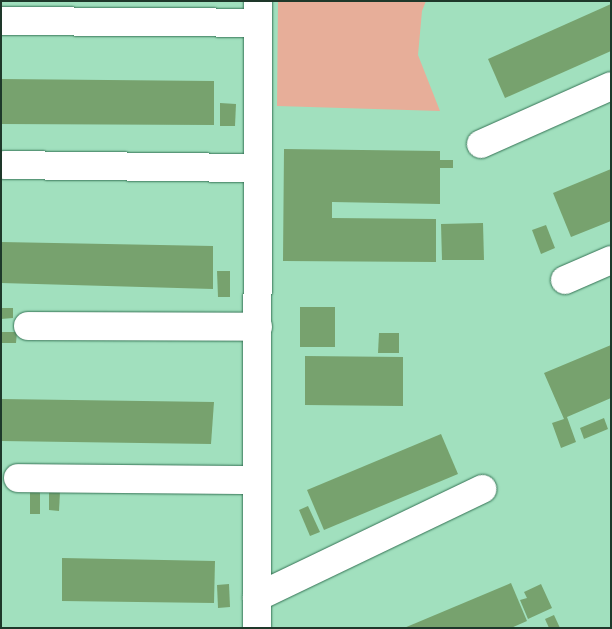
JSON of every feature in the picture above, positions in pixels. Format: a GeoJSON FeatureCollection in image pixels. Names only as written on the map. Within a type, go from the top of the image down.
{"type":"FeatureCollection","features":[{"type":"Feature","properties":{"kind":"street"},"geometry":{"type":"LineString","coordinates":[[1,21],[258,12],[257,628]]}},
{"type":"Feature","properties":{"kind":"street"},"geometry":{"type":"LineString","coordinates":[[481,144],[611,86]]}},
{"type":"Feature","properties":{"kind":"street"},"geometry":{"type":"LineString","coordinates":[[4,165],[258,168]]}},
{"type":"Feature","properties":{"kind":"street"},"geometry":{"type":"LineString","coordinates":[[565,280],[611,260]]}},
{"type":"Feature","properties":{"kind":"street"},"geometry":{"type":"LineString","coordinates":[[28,326],[258,327]]}},
{"type":"Feature","properties":{"kind":"street"},"geometry":{"type":"LineString","coordinates":[[18,478],[257,480]]}},
{"type":"Feature","properties":{"kind":"street"},"geometry":{"type":"LineString","coordinates":[[257,597],[482,489]]}},
{"type":"Feature","properties":{"kind":"shaded area"},"geometry":{"type":"Polygon","coordinates":[[[278,1],[426,1],[422,11],[418,55],[440,111],[277,106],[278,1]]]}},
{"type":"Feature","properties":{"kind":"building"},"geometry":{"type":"Polygon","coordinates":[[[611,4],[611,51],[505,98],[488,59],[611,4]]]}},
{"type":"Feature","properties":{"kind":"building"},"geometry":{"type":"Polygon","coordinates":[[[1,79],[214,81],[214,125],[1,124],[1,79]]]}},
{"type":"Feature","properties":{"kind":"building"},"geometry":{"type":"Polygon","coordinates":[[[220,103],[236,104],[235,126],[220,126],[220,103]]]}},
{"type":"Feature","properties":{"kind":"building"},"geometry":{"type":"Polygon","coordinates":[[[284,149],[440,151],[440,160],[453,160],[453,168],[440,168],[440,204],[332,202],[332,218],[436,219],[436,262],[283,261],[284,149]]]}},
{"type":"Feature","properties":{"kind":"building"},"geometry":{"type":"Polygon","coordinates":[[[611,169],[611,221],[571,237],[553,193],[611,169]]]}},
{"type":"Feature","properties":{"kind":"building"},"geometry":{"type":"Polygon","coordinates":[[[483,223],[484,260],[442,260],[441,224],[483,223]]]}},
{"type":"Feature","properties":{"kind":"building"},"geometry":{"type":"Polygon","coordinates":[[[546,225],[555,248],[541,254],[532,230],[546,225]]]}},
{"type":"Feature","properties":{"kind":"building"},"geometry":{"type":"Polygon","coordinates":[[[1,242],[213,246],[213,289],[1,283],[1,242]]]}},
{"type":"Feature","properties":{"kind":"building"},"geometry":{"type":"Polygon","coordinates":[[[217,271],[230,271],[230,297],[218,297],[217,271]]]}},
{"type":"Feature","properties":{"kind":"building"},"geometry":{"type":"Polygon","coordinates":[[[300,307],[335,307],[335,347],[300,347],[300,307]]]}},
{"type":"Feature","properties":{"kind":"building"},"geometry":{"type":"Polygon","coordinates":[[[1,308],[13,308],[13,318],[1,319],[1,308]]]}},
{"type":"Feature","properties":{"kind":"building"},"geometry":{"type":"Polygon","coordinates":[[[1,332],[17,332],[16,343],[1,343],[1,332]]]}},
{"type":"Feature","properties":{"kind":"building"},"geometry":{"type":"Polygon","coordinates":[[[379,333],[399,333],[399,353],[378,353],[379,333]]]}},
{"type":"Feature","properties":{"kind":"building"},"geometry":{"type":"Polygon","coordinates":[[[611,345],[611,398],[567,417],[576,442],[561,448],[552,423],[564,419],[544,373],[611,345]]]}},
{"type":"Feature","properties":{"kind":"building"},"geometry":{"type":"Polygon","coordinates":[[[305,356],[403,357],[403,406],[305,405],[305,356]]]}},
{"type":"Feature","properties":{"kind":"building"},"geometry":{"type":"Polygon","coordinates":[[[1,399],[214,402],[211,444],[1,441],[1,399]]]}},
{"type":"Feature","properties":{"kind":"building"},"geometry":{"type":"Polygon","coordinates":[[[604,418],[608,429],[584,439],[580,428],[604,418]]]}},
{"type":"Feature","properties":{"kind":"building"},"geometry":{"type":"Polygon","coordinates":[[[441,434],[458,474],[324,530],[307,490],[441,434]]]}},
{"type":"Feature","properties":{"kind":"building"},"geometry":{"type":"Polygon","coordinates":[[[40,490],[40,514],[30,514],[30,491],[40,490]]]}},
{"type":"Feature","properties":{"kind":"building"},"geometry":{"type":"Polygon","coordinates":[[[49,492],[60,492],[59,511],[49,510],[49,492]]]}},
{"type":"Feature","properties":{"kind":"building"},"geometry":{"type":"Polygon","coordinates":[[[308,506],[320,532],[310,536],[299,510],[308,506]]]}},
{"type":"Feature","properties":{"kind":"building"},"geometry":{"type":"Polygon","coordinates":[[[62,558],[215,561],[214,603],[62,601],[62,558]]]}},
{"type":"Feature","properties":{"kind":"building"},"geometry":{"type":"Polygon","coordinates":[[[511,583],[527,621],[511,628],[404,628],[511,583]]]}},
{"type":"Feature","properties":{"kind":"building"},"geometry":{"type":"Polygon","coordinates":[[[229,584],[230,607],[218,608],[217,585],[229,584]]]}},
{"type":"Feature","properties":{"kind":"building"},"geometry":{"type":"Polygon","coordinates":[[[541,584],[552,608],[528,619],[520,600],[527,598],[524,592],[541,584]]]}},
{"type":"Feature","properties":{"kind":"building"},"geometry":{"type":"Polygon","coordinates":[[[554,615],[560,628],[549,628],[545,619],[554,615]]]}}]}
